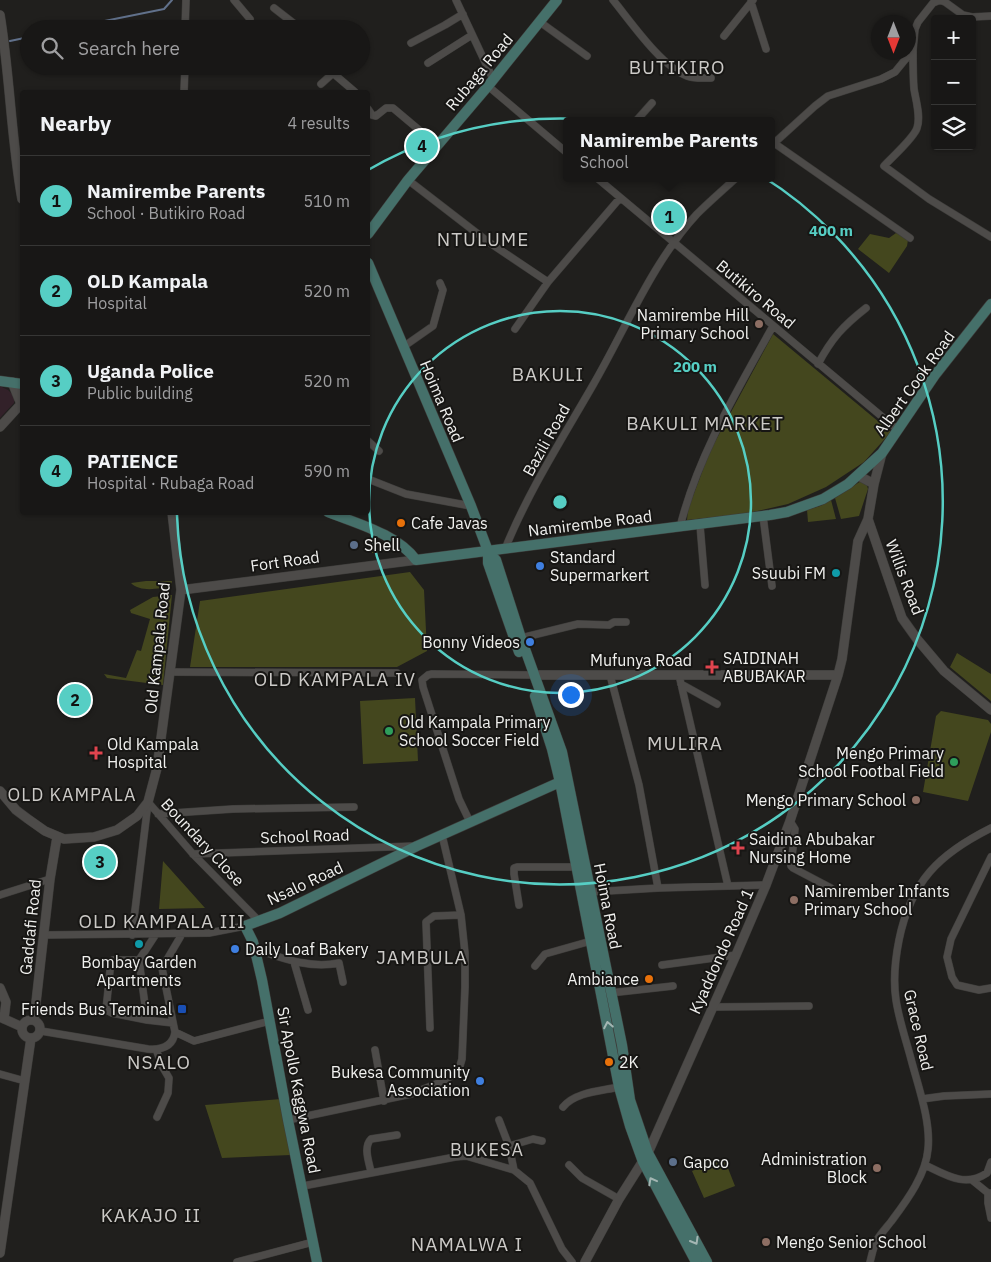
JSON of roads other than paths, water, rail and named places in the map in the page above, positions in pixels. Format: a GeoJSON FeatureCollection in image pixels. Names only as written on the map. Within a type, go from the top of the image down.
{"type":"FeatureCollection","features":[{"type":"Feature","properties":{"kind":"main road","name":"Rubaga Road"},"geometry":{"type":"LineString","coordinates":[[370,231],[408,180],[557,0]]}},
{"type":"Feature","properties":{"kind":"main road","name":"Hoima Road"},"geometry":{"type":"LineString","coordinates":[[370,268],[471,506],[488,551],[488,562],[562,752],[622,1044],[630,1100],[646,1158],[707,1262]]}},
{"type":"Feature","properties":{"kind":"main road","name":"Albert Cook Road"},"geometry":{"type":"LineString","coordinates":[[859,476],[882,453],[935,375],[991,304]]}},
{"type":"Feature","properties":{"kind":"main road"},"geometry":{"type":"LineString","coordinates":[[0,381],[20,384]]}},
{"type":"Feature","properties":{"kind":"main road","name":"Namirembe Road"},"geometry":{"type":"LineString","coordinates":[[416,560],[700,525],[787,512],[808,505],[837,491],[859,476]]}},
{"type":"Feature","properties":{"kind":"main road"},"geometry":{"type":"LineString","coordinates":[[335,515],[398,541],[409,550],[416,560]]}},
{"type":"Feature","properties":{"kind":"main road","name":"Hoima Road"},"geometry":{"type":"LineString","coordinates":[[488,551],[496,560],[521,638],[552,749],[578,867],[619,1087],[630,1126],[696,1262]]}},
{"type":"Feature","properties":{"kind":"main road","name":"Nsalo Road"},"geometry":{"type":"LineString","coordinates":[[245,926],[280,913],[417,846],[560,782]]}},
{"type":"Feature","properties":{"kind":"main road","name":"Sir Apollo Kaggwa Road"},"geometry":{"type":"LineString","coordinates":[[245,926],[255,949],[317,1262]]}},
{"type":"Feature","properties":{"kind":"street"},"geometry":{"type":"LineString","coordinates":[[185,20],[186,0]]}},
{"type":"Feature","properties":{"kind":"street"},"geometry":{"type":"LineString","coordinates":[[234,0],[250,19]]}},
{"type":"Feature","properties":{"kind":"street"},"geometry":{"type":"LineString","coordinates":[[456,0],[491,82],[563,149]]}},
{"type":"Feature","properties":{"kind":"street"},"geometry":{"type":"LineString","coordinates":[[613,0],[659,55],[676,71],[692,78],[710,78]]}},
{"type":"Feature","properties":{"kind":"street"},"geometry":{"type":"LineString","coordinates":[[724,36],[752,1]]}},
{"type":"Feature","properties":{"kind":"street"},"geometry":{"type":"LineString","coordinates":[[752,1],[766,49]]}},
{"type":"Feature","properties":{"kind":"street"},"geometry":{"type":"LineString","coordinates":[[916,27],[922,15],[936,1],[945,2],[964,15],[972,17],[991,16]]}},
{"type":"Feature","properties":{"kind":"street"},"geometry":{"type":"LineString","coordinates":[[274,8],[289,20]]}},
{"type":"Feature","properties":{"kind":"street"},"geometry":{"type":"LineString","coordinates":[[411,43],[445,26],[462,14]]}},
{"type":"Feature","properties":{"kind":"street"},"geometry":{"type":"LineString","coordinates":[[0,15],[20,186]]}},
{"type":"Feature","properties":{"kind":"street"},"geometry":{"type":"LineString","coordinates":[[540,22],[587,56]]}},
{"type":"Feature","properties":{"kind":"street"},"geometry":{"type":"LineString","coordinates":[[428,63],[472,35]]}},
{"type":"Feature","properties":{"kind":"street"},"geometry":{"type":"LineString","coordinates":[[775,142],[828,96],[888,76],[906,60]]}},
{"type":"Feature","properties":{"kind":"street"},"geometry":{"type":"LineString","coordinates":[[913,60],[918,119],[917,129],[909,141],[884,166],[929,199],[991,236]]}},
{"type":"Feature","properties":{"kind":"street"},"geometry":{"type":"LineString","coordinates":[[184,90],[185,75]]}},
{"type":"Feature","properties":{"kind":"street"},"geometry":{"type":"LineString","coordinates":[[321,84],[333,75]]}},
{"type":"Feature","properties":{"kind":"street"},"geometry":{"type":"LineString","coordinates":[[335,75],[352,90]]}},
{"type":"Feature","properties":{"kind":"street"},"geometry":{"type":"LineString","coordinates":[[640,117],[652,103]]}},
{"type":"Feature","properties":{"kind":"street"},"geometry":{"type":"LineString","coordinates":[[370,112],[376,116],[386,108],[393,108],[437,145]]}},
{"type":"Feature","properties":{"kind":"street"},"geometry":{"type":"LineString","coordinates":[[775,145],[910,238]]}},
{"type":"Feature","properties":{"kind":"street"},"geometry":{"type":"LineString","coordinates":[[408,180],[487,241],[548,282]]}},
{"type":"Feature","properties":{"kind":"street","name":"Butikiro Road"},"geometry":{"type":"LineString","coordinates":[[602,182],[898,430]]}},
{"type":"Feature","properties":{"kind":"street","name":"Bazili Road"},"geometry":{"type":"LineString","coordinates":[[505,549],[553,453],[594,383],[624,325],[674,243],[697,214],[732,182]]}},
{"type":"Feature","properties":{"kind":"street"},"geometry":{"type":"LineString","coordinates":[[515,328],[548,282],[620,198]]}},
{"type":"Feature","properties":{"kind":"street"},"geometry":{"type":"LineString","coordinates":[[403,347],[434,326],[443,290],[440,283]]}},
{"type":"Feature","properties":{"kind":"street"},"geometry":{"type":"LineString","coordinates":[[818,364],[841,329],[866,308]]}},
{"type":"Feature","properties":{"kind":"street"},"geometry":{"type":"LineString","coordinates":[[680,527],[689,496],[706,454],[772,326]]}},
{"type":"Feature","properties":{"kind":"street"},"geometry":{"type":"LineString","coordinates":[[12,382],[20,400]]}},
{"type":"Feature","properties":{"kind":"street"},"geometry":{"type":"LineString","coordinates":[[0,427],[20,406]]}},
{"type":"Feature","properties":{"kind":"street"},"geometry":{"type":"LineString","coordinates":[[370,443],[379,451]]}},
{"type":"Feature","properties":{"kind":"street","name":"Willis Road"},"geometry":{"type":"LineString","coordinates":[[882,453],[868,519],[902,618],[944,671],[991,710]]}},
{"type":"Feature","properties":{"kind":"street"},"geometry":{"type":"LineString","coordinates":[[859,476],[874,484]]}},
{"type":"Feature","properties":{"kind":"street"},"geometry":{"type":"LineString","coordinates":[[370,480],[406,494],[471,506]]}},
{"type":"Feature","properties":{"kind":"street","name":"Old Kampala Road"},"geometry":{"type":"LineString","coordinates":[[57,837],[72,840],[104,835],[117,830],[136,816],[148,802],[157,768],[181,590],[172,515]]}},
{"type":"Feature","properties":{"kind":"street"},"geometry":{"type":"LineString","coordinates":[[762,516],[772,586]]}},
{"type":"Feature","properties":{"kind":"street","name":"Kyaddondo Road 1"},"geometry":{"type":"LineString","coordinates":[[585,1262],[619,1199],[646,1158],[766,885],[790,821],[838,675],[858,540],[868,519]]}},
{"type":"Feature","properties":{"kind":"street"},"geometry":{"type":"LineString","coordinates":[[700,525],[706,585]]}},
{"type":"Feature","properties":{"kind":"street","name":"Fort Road"},"geometry":{"type":"LineString","coordinates":[[393,562],[409,550]]}},
{"type":"Feature","properties":{"kind":"street","name":"Fort Road"},"geometry":{"type":"LineString","coordinates":[[181,590],[416,560]]}},
{"type":"Feature","properties":{"kind":"street"},"geometry":{"type":"LineString","coordinates":[[521,638],[578,624],[609,626],[614,622],[626,622]]}},
{"type":"Feature","properties":{"kind":"street"},"geometry":{"type":"LineString","coordinates":[[171,672],[397,673]]}},
{"type":"Feature","properties":{"kind":"street"},"geometry":{"type":"LineString","coordinates":[[470,822],[459,799],[422,680],[432,674],[531,675]]}},
{"type":"Feature","properties":{"kind":"street","name":"Mufunya Road"},"geometry":{"type":"LineString","coordinates":[[531,675],[610,675],[680,679],[838,675]]}},
{"type":"Feature","properties":{"kind":"street"},"geometry":{"type":"LineString","coordinates":[[610,675],[639,785],[658,888]]}},
{"type":"Feature","properties":{"kind":"street"},"geometry":{"type":"LineString","coordinates":[[680,679],[717,704]]}},
{"type":"Feature","properties":{"kind":"street"},"geometry":{"type":"LineString","coordinates":[[680,679],[728,886]]}},
{"type":"Feature","properties":{"kind":"street"},"geometry":{"type":"LineString","coordinates":[[0,791],[16,810],[28,820],[57,837]]}},
{"type":"Feature","properties":{"kind":"street"},"geometry":{"type":"LineString","coordinates":[[132,935],[148,802]]}},
{"type":"Feature","properties":{"kind":"street","name":"Boundary Close"},"geometry":{"type":"LineString","coordinates":[[148,802],[193,854],[259,921]]}},
{"type":"Feature","properties":{"kind":"street"},"geometry":{"type":"LineString","coordinates":[[158,814],[354,807]]}},
{"type":"Feature","properties":{"kind":"street"},"geometry":{"type":"LineString","coordinates":[[790,821],[795,829],[793,868],[831,888]]}},
{"type":"Feature","properties":{"kind":"street","name":"Grace Road"},"geometry":{"type":"LineString","coordinates":[[870,1262],[877,1239],[908,1198],[925,1166],[929,1146],[922,1099],[896,1002],[895,972],[903,918],[909,903],[926,874],[938,862],[991,828]]}},
{"type":"Feature","properties":{"kind":"street"},"geometry":{"type":"LineString","coordinates":[[288,1120],[411,1094],[442,1082],[459,1069],[462,1059],[465,987],[461,915],[442,835]]}},
{"type":"Feature","properties":{"kind":"street","name":"Gaddafi Road"},"geometry":{"type":"LineString","coordinates":[[34,1020],[50,879],[57,837]]}},
{"type":"Feature","properties":{"kind":"street","name":"School Road"},"geometry":{"type":"LineString","coordinates":[[193,854],[417,846]]}},
{"type":"Feature","properties":{"kind":"street"},"geometry":{"type":"LineString","coordinates":[[991,857],[951,939],[947,957],[952,978],[957,984],[979,990],[991,988]]}},
{"type":"Feature","properties":{"kind":"street"},"geometry":{"type":"LineString","coordinates":[[519,906],[514,868],[578,867]]}},
{"type":"Feature","properties":{"kind":"street"},"geometry":{"type":"LineString","coordinates":[[0,895],[50,879]]}},
{"type":"Feature","properties":{"kind":"street"},"geometry":{"type":"LineString","coordinates":[[590,892],[766,885]]}},
{"type":"Feature","properties":{"kind":"street"},"geometry":{"type":"LineString","coordinates":[[430,1028],[426,922],[434,916],[461,915]]}},
{"type":"Feature","properties":{"kind":"street","name":"Nsalo Road"},"geometry":{"type":"LineString","coordinates":[[44,935],[209,933],[245,926]]}},
{"type":"Feature","properties":{"kind":"street"},"geometry":{"type":"LineString","coordinates":[[146,1020],[139,960],[156,934]]}},
{"type":"Feature","properties":{"kind":"street"},"geometry":{"type":"LineString","coordinates":[[40,1031],[156,1049],[170,1044],[175,1032],[162,968],[182,934]]}},
{"type":"Feature","properties":{"kind":"street"},"geometry":{"type":"LineString","coordinates":[[535,966],[545,954],[591,941]]}},
{"type":"Feature","properties":{"kind":"street"},"geometry":{"type":"LineString","coordinates":[[255,949],[294,962],[310,964],[339,963],[343,982]]}},
{"type":"Feature","properties":{"kind":"street"},"geometry":{"type":"LineString","coordinates":[[662,965],[736,956]]}},
{"type":"Feature","properties":{"kind":"street"},"geometry":{"type":"LineString","coordinates":[[139,960],[111,961],[106,1010],[146,1020],[173,1023]]}},
{"type":"Feature","properties":{"kind":"street"},"geometry":{"type":"LineString","coordinates":[[294,962],[308,1010]]}},
{"type":"Feature","properties":{"kind":"street"},"geometry":{"type":"LineString","coordinates":[[610,993],[673,986]]}},
{"type":"Feature","properties":{"kind":"street"},"geometry":{"type":"LineString","coordinates":[[0,988],[6,1002],[2,1018],[22,1027]]}},
{"type":"Feature","properties":{"kind":"street"},"geometry":{"type":"LineString","coordinates":[[713,1007],[809,1006]]}},
{"type":"Feature","properties":{"kind":"street"},"geometry":{"type":"LineString","coordinates":[[34,1020],[40,1024],[40,1031],[36,1037],[31,1038],[23,1033],[22,1027],[27,1021],[34,1020]]}},
{"type":"Feature","properties":{"kind":"street"},"geometry":{"type":"LineString","coordinates":[[175,1032],[194,1041],[270,1021]]}},
{"type":"Feature","properties":{"kind":"street"},"geometry":{"type":"LineString","coordinates":[[0,1253],[31,1038]]}},
{"type":"Feature","properties":{"kind":"street"},"geometry":{"type":"LineString","coordinates":[[156,1049],[169,1078],[168,1093],[157,1118]]}},
{"type":"Feature","properties":{"kind":"street"},"geometry":{"type":"LineString","coordinates":[[375,1050],[384,1101]]}},
{"type":"Feature","properties":{"kind":"street"},"geometry":{"type":"LineString","coordinates":[[0,1074],[25,1081]]}},
{"type":"Feature","properties":{"kind":"street"},"geometry":{"type":"LineString","coordinates":[[563,1107],[575,1097],[619,1087]]}},
{"type":"Feature","properties":{"kind":"street"},"geometry":{"type":"LineString","coordinates":[[922,1099],[991,1094]]}},
{"type":"Feature","properties":{"kind":"street"},"geometry":{"type":"LineString","coordinates":[[498,1120],[509,1146],[514,1170]]}},
{"type":"Feature","properties":{"kind":"street"},"geometry":{"type":"LineString","coordinates":[[371,1172],[368,1142],[371,1139],[397,1135]]}},
{"type":"Feature","properties":{"kind":"street"},"geometry":{"type":"LineString","coordinates":[[509,1146],[533,1139],[542,1141]]}},
{"type":"Feature","properties":{"kind":"street"},"geometry":{"type":"LineString","coordinates":[[303,1186],[466,1156],[514,1170],[530,1183],[562,1249],[572,1262]]}},
{"type":"Feature","properties":{"kind":"street"},"geometry":{"type":"LineString","coordinates":[[925,1166],[954,1179],[972,1180],[987,1173],[991,1162]]}},
{"type":"Feature","properties":{"kind":"street"},"geometry":{"type":"LineString","coordinates":[[569,1165],[582,1178],[619,1199]]}},
{"type":"Feature","properties":{"kind":"street"},"geometry":{"type":"LineString","coordinates":[[972,1180],[989,1193],[988,1203],[991,1218]]}},
{"type":"Feature","properties":{"kind":"street"},"geometry":{"type":"LineString","coordinates":[[237,1262],[313,1242]]}},
{"type":"Feature","properties":{"kind":"waterway"},"geometry":{"type":"LineString","coordinates":[[110,20],[164,9],[172,0]]}},
{"type":"Feature","properties":{"kind":"waterway"},"geometry":{"type":"LineString","coordinates":[[10,41],[20,39]]}},
{"type":"Feature","properties":{"kind":"place","name":"PATIENCE"},"geometry":{"type":"Point","coordinates":[422,146]}},
{"type":"Feature","properties":{"kind":"place","name":"Namirembe Parents"},"geometry":{"type":"Point","coordinates":[669,217]}},
{"type":"Feature","properties":{"kind":"place","name":"Namirembe Hill Primary School"},"geometry":{"type":"Point","coordinates":[759,324]}},
{"type":"Feature","properties":{"kind":"place","name":"Cafe Javas"},"geometry":{"type":"Point","coordinates":[401,523]}},
{"type":"Feature","properties":{"kind":"place","name":"Shell"},"geometry":{"type":"Point","coordinates":[354,545]}},
{"type":"Feature","properties":{"kind":"place","name":"Standard Supermarkert"},"geometry":{"type":"Point","coordinates":[540,566]}},
{"type":"Feature","properties":{"kind":"place","name":"Ssuubi FM"},"geometry":{"type":"Point","coordinates":[836,573]}},
{"type":"Feature","properties":{"kind":"place","name":"Bonny Videos"},"geometry":{"type":"Point","coordinates":[530,642]}},
{"type":"Feature","properties":{"kind":"place","name":"SAIDINAH ABUBAKAR"},"geometry":{"type":"Point","coordinates":[712,667]}},
{"type":"Feature","properties":{"kind":"place","name":"OLD Kampala"},"geometry":{"type":"Point","coordinates":[75,700]}},
{"type":"Feature","properties":{"kind":"place","name":"Old Kampala Primary School Soccer Field"},"geometry":{"type":"Point","coordinates":[389,731]}},
{"type":"Feature","properties":{"kind":"place","name":"Old Kampala Hospital"},"geometry":{"type":"Point","coordinates":[96,753]}},
{"type":"Feature","properties":{"kind":"place","name":"Mengo Primary School Footbal Field"},"geometry":{"type":"Point","coordinates":[954,762]}},
{"type":"Feature","properties":{"kind":"place","name":"Mengo Primary School"},"geometry":{"type":"Point","coordinates":[916,800]}},
{"type":"Feature","properties":{"kind":"place","name":"Saidina Abubakar Nursing Home"},"geometry":{"type":"Point","coordinates":[738,848]}},
{"type":"Feature","properties":{"kind":"place","name":"Uganda Police"},"geometry":{"type":"Point","coordinates":[100,862]}},
{"type":"Feature","properties":{"kind":"place","name":"Namirember Infants Primary School"},"geometry":{"type":"Point","coordinates":[794,900]}},
{"type":"Feature","properties":{"kind":"place","name":"Bombay Garden Apartments"},"geometry":{"type":"Point","coordinates":[139,944]}},
{"type":"Feature","properties":{"kind":"place","name":"Daily Loaf Bakery"},"geometry":{"type":"Point","coordinates":[235,949]}},
{"type":"Feature","properties":{"kind":"place","name":"Ambiance"},"geometry":{"type":"Point","coordinates":[649,979]}},
{"type":"Feature","properties":{"kind":"place","name":"Friends Bus Terminal"},"geometry":{"type":"Point","coordinates":[182,1009]}},
{"type":"Feature","properties":{"kind":"place","name":"2K"},"geometry":{"type":"Point","coordinates":[609,1062]}},
{"type":"Feature","properties":{"kind":"place","name":"Bukesa Community Association"},"geometry":{"type":"Point","coordinates":[480,1081]}},
{"type":"Feature","properties":{"kind":"place","name":"Gapco"},"geometry":{"type":"Point","coordinates":[673,1162]}},
{"type":"Feature","properties":{"kind":"place","name":"Administration Block"},"geometry":{"type":"Point","coordinates":[877,1168]}},
{"type":"Feature","properties":{"kind":"place","name":"Mengo Senior School"},"geometry":{"type":"Point","coordinates":[766,1242]}},
{"type":"Feature","properties":{"kind":"district","name":"BUTIKIRO"},"geometry":{"type":"Point","coordinates":[677,67]}},
{"type":"Feature","properties":{"kind":"district","name":"NTULUME"},"geometry":{"type":"Point","coordinates":[483,239]}},
{"type":"Feature","properties":{"kind":"district","name":"BAKULI"},"geometry":{"type":"Point","coordinates":[548,374]}},
{"type":"Feature","properties":{"kind":"district","name":"BAKULI MARKET"},"geometry":{"type":"Point","coordinates":[705,423]}},
{"type":"Feature","properties":{"kind":"district","name":"OLD KAMPALA IV"},"geometry":{"type":"Point","coordinates":[335,679]}},
{"type":"Feature","properties":{"kind":"district","name":"MULIRA"},"geometry":{"type":"Point","coordinates":[685,743]}},
{"type":"Feature","properties":{"kind":"district","name":"OLD KAMPALA"},"geometry":{"type":"Point","coordinates":[72,794]}},
{"type":"Feature","properties":{"kind":"district","name":"OLD KAMPALA III"},"geometry":{"type":"Point","coordinates":[162,921]}},
{"type":"Feature","properties":{"kind":"district","name":"JAMBULA"},"geometry":{"type":"Point","coordinates":[422,957]}},
{"type":"Feature","properties":{"kind":"district","name":"NSALO"},"geometry":{"type":"Point","coordinates":[159,1062]}},
{"type":"Feature","properties":{"kind":"district","name":"BUKESA"},"geometry":{"type":"Point","coordinates":[487,1149]}},
{"type":"Feature","properties":{"kind":"district","name":"KAKAJO II"},"geometry":{"type":"Point","coordinates":[151,1215]}},
{"type":"Feature","properties":{"kind":"district","name":"NAMALWA I"},"geometry":{"type":"Point","coordinates":[467,1244]}}]}
